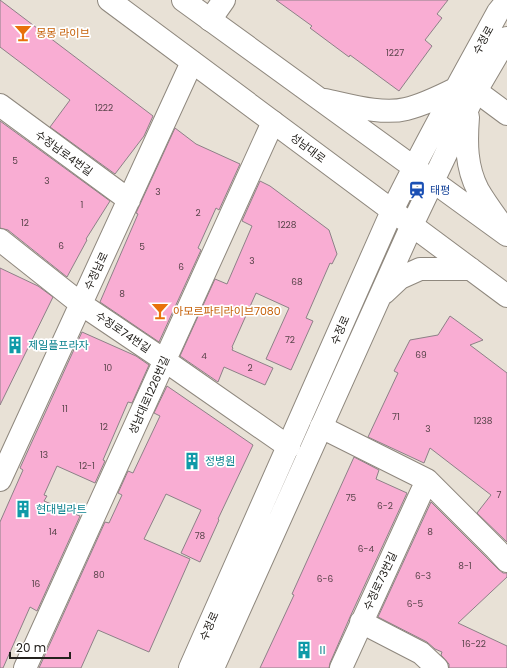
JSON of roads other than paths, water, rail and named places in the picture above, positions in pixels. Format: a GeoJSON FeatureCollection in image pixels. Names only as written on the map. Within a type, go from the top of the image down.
{"type":"FeatureCollection","features":[{"type":"Feature","properties":{"kind":"main road","name":"성남대로"},"geometry":{"type":"LineString","coordinates":[[109,0],[507,296]]}},
{"type":"Feature","properties":{"kind":"main road"},"geometry":{"type":"LineString","coordinates":[[183,0],[507,234]]}},
{"type":"Feature","properties":{"kind":"main road"},"geometry":{"type":"LineString","coordinates":[[210,20],[224,0]]}},
{"type":"Feature","properties":{"kind":"main road","name":"수정로"},"geometry":{"type":"LineString","coordinates":[[213,668],[412,225],[434,181],[498,12],[507,1]]}},
{"type":"Feature","properties":{"kind":"main road","name":"수정로"},"geometry":{"type":"LineString","coordinates":[[190,668],[289,447],[392,211],[414,168],[467,96],[507,38]]}},
{"type":"Feature","properties":{"kind":"main road","name":"수정남로"},"geometry":{"type":"LineString","coordinates":[[0,480],[192,62]]}},
{"type":"Feature","properties":{"kind":"main road"},"geometry":{"type":"LineString","coordinates":[[319,99],[381,110],[404,110],[467,96],[507,114]]}},
{"type":"Feature","properties":{"kind":"main road"},"geometry":{"type":"LineString","coordinates":[[467,96],[466,144],[469,164],[478,190],[507,234]]}},
{"type":"Feature","properties":{"kind":"main road","name":"수정남로4번길"},"geometry":{"type":"LineString","coordinates":[[0,105],[129,200]]}},
{"type":"Feature","properties":{"kind":"main road","name":"성남대로1226번길"},"geometry":{"type":"LineString","coordinates":[[25,668],[273,122]]}},
{"type":"Feature","properties":{"kind":"main road","name":"수정로74번길"},"geometry":{"type":"LineString","coordinates":[[0,240],[81,304],[289,447]]}},
{"type":"Feature","properties":{"kind":"main road"},"geometry":{"type":"LineString","coordinates":[[380,297],[400,278],[420,269],[471,269]]}},
{"type":"Feature","properties":{"kind":"main road"},"geometry":{"type":"LineString","coordinates":[[321,427],[427,480],[496,549],[507,562]]}},
{"type":"Feature","properties":{"kind":"main road","name":"수정로73번길"},"geometry":{"type":"LineString","coordinates":[[427,480],[361,622],[421,653],[437,668]]}},
{"type":"Feature","properties":{"kind":"main road"},"geometry":{"type":"LineString","coordinates":[[341,668],[361,622]]}},
{"type":"Feature","properties":{"kind":"place","name":"몽몽 라이브"},"geometry":{"type":"Point","coordinates":[23,33]}},
{"type":"Feature","properties":{"kind":"place","name":"태평"},"geometry":{"type":"Point","coordinates":[417,190]}},
{"type":"Feature","properties":{"kind":"place","name":"아모르파티라이브7080"},"geometry":{"type":"Point","coordinates":[160,311]}},
{"type":"Feature","properties":{"kind":"place","name":"제일플프라자"},"geometry":{"type":"Point","coordinates":[15,345]}},
{"type":"Feature","properties":{"kind":"place","name":"정병원"},"geometry":{"type":"Point","coordinates":[192,461]}},
{"type":"Feature","properties":{"kind":"place","name":"현대빌라트"},"geometry":{"type":"Point","coordinates":[23,509]}},
{"type":"Feature","properties":{"kind":"place","name":"Ⅱ"},"geometry":{"type":"Point","coordinates":[304,650]}}]}
